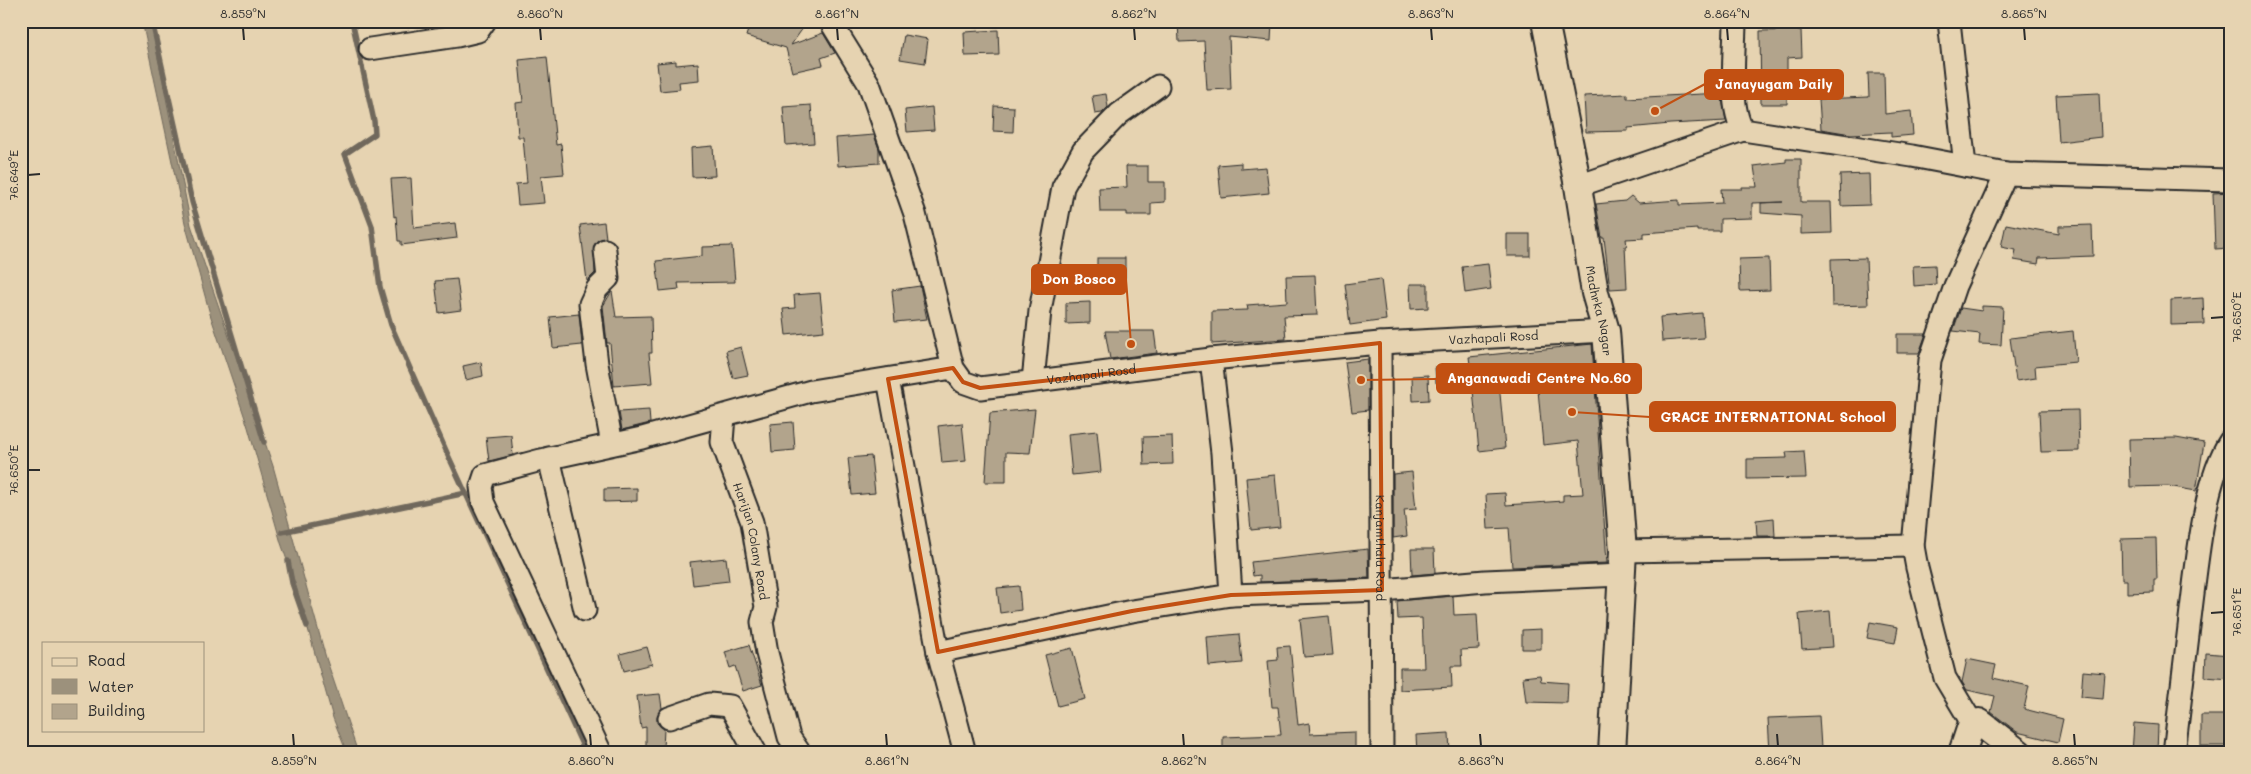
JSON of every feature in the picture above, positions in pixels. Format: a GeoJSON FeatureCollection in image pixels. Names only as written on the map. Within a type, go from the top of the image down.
{"type":"FeatureCollection","features":[{"type":"Feature","properties":{"kind":"street"},"geometry":{"type":"LineString","coordinates":[[370,49],[478,31],[485,21]]}},
{"type":"Feature","properties":{"kind":"street"},"geometry":{"type":"LineString","coordinates":[[601,753],[483,502],[481,487],[486,475],[499,470],[724,416],[812,391],[953,368],[915,214],[876,102],[869,84],[830,21]]}},
{"type":"Feature","properties":{"kind":"street","name":"Madhrka Nagar"},"geometry":{"type":"LineString","coordinates":[[1545,21],[1578,186],[1595,293],[1606,331],[1622,563],[1612,753]]}},
{"type":"Feature","properties":{"kind":"street"},"geometry":{"type":"LineString","coordinates":[[1735,21],[1734,100],[1738,122],[1743,130]]}},
{"type":"Feature","properties":{"kind":"street"},"geometry":{"type":"LineString","coordinates":[[1949,21],[1965,166]]}},
{"type":"Feature","properties":{"kind":"street"},"geometry":{"type":"LineString","coordinates":[[1033,381],[1040,311],[1063,187],[1083,151],[1118,114],[1158,86]]}},
{"type":"Feature","properties":{"kind":"street"},"geometry":{"type":"LineString","coordinates":[[1578,186],[1743,130],[1893,153],[2006,174],[2230,180]]}},
{"type":"Feature","properties":{"kind":"street"},"geometry":{"type":"LineString","coordinates":[[1962,753],[1972,724],[1945,678],[1913,546],[1930,360],[1955,286],[2006,174]]}},
{"type":"Feature","properties":{"kind":"street"},"geometry":{"type":"LineString","coordinates":[[605,250],[608,278],[596,289],[590,304],[597,364],[612,444]]}},
{"type":"Feature","properties":{"kind":"street","name":"Vazhapali Rosd"},"geometry":{"type":"LineString","coordinates":[[953,368],[963,382],[980,388],[1211,359],[1380,343],[1606,331]]}},
{"type":"Feature","properties":{"kind":"street","name":"Kanjamthala Road"},"geometry":{"type":"LineString","coordinates":[[1380,343],[1382,753]]}},
{"type":"Feature","properties":{"kind":"street"},"geometry":{"type":"LineString","coordinates":[[1211,359],[1222,453],[1231,595]]}},
{"type":"Feature","properties":{"kind":"street"},"geometry":{"type":"LineString","coordinates":[[888,379],[938,652],[965,753]]}},
{"type":"Feature","properties":{"kind":"street","name":"Harijan Colany Road"},"geometry":{"type":"LineString","coordinates":[[724,416],[722,442],[744,499],[753,531],[766,607],[762,622],[767,653],[789,736],[799,753]]}},
{"type":"Feature","properties":{"kind":"street"},"geometry":{"type":"LineString","coordinates":[[2174,753],[2198,551],[2208,502],[2222,453],[2230,441]]}},
{"type":"Feature","properties":{"kind":"street"},"geometry":{"type":"LineString","coordinates":[[549,458],[585,610]]}},
{"type":"Feature","properties":{"kind":"street"},"geometry":{"type":"LineString","coordinates":[[938,652],[1132,611],[1231,595],[1382,590],[1485,581],[1622,563],[1913,546]]}},
{"type":"Feature","properties":{"kind":"street"},"geometry":{"type":"LineString","coordinates":[[669,718],[709,704],[730,706],[756,753]]}},
{"type":"Feature","properties":{"kind":"street"},"geometry":{"type":"LineString","coordinates":[[1972,724],[1979,722],[2019,753]]}},
{"type":"Feature","properties":{"kind":"highlighted area"},"geometry":{"type":"Polygon","coordinates":[[[1380,343],[1382,590],[1231,595],[1132,611],[938,652],[888,379],[953,368],[963,382],[980,388],[1380,343]]]}},
{"type":"Feature","properties":{"kind":"water"},"geometry":{"type":"Polygon","coordinates":[[[142,21],[151,21],[191,225],[273,466],[326,658],[358,753],[347,753],[333,718],[248,427],[210,314],[185,223],[142,21]]]}},
{"type":"Feature","properties":{"kind":"building"},"geometry":{"type":"Polygon","coordinates":[[[751,21],[808,21],[791,45],[823,33],[835,53],[821,58],[823,65],[792,72],[786,48],[746,36],[751,21]]]}},
{"type":"Feature","properties":{"kind":"building"},"geometry":{"type":"Polygon","coordinates":[[[1178,21],[1207,21],[1208,24],[1249,21],[1272,22],[1271,41],[1229,37],[1231,89],[1207,90],[1204,41],[1179,42],[1178,21]]]}},
{"type":"Feature","properties":{"kind":"building"},"geometry":{"type":"Polygon","coordinates":[[[998,30],[999,55],[965,56],[964,32],[998,30]]]}},
{"type":"Feature","properties":{"kind":"building"},"geometry":{"type":"Polygon","coordinates":[[[1801,30],[1802,57],[1787,58],[1787,104],[1761,104],[1760,31],[1801,30]]]}},
{"type":"Feature","properties":{"kind":"building"},"geometry":{"type":"Polygon","coordinates":[[[904,35],[928,39],[925,63],[900,59],[904,35]]]}},
{"type":"Feature","properties":{"kind":"building"},"geometry":{"type":"Polygon","coordinates":[[[547,57],[556,145],[561,144],[564,174],[541,176],[544,203],[518,205],[516,184],[527,183],[523,137],[518,137],[516,103],[523,102],[519,60],[547,57]]]}},
{"type":"Feature","properties":{"kind":"building"},"geometry":{"type":"Polygon","coordinates":[[[676,61],[676,65],[698,63],[699,80],[679,82],[680,89],[660,91],[657,63],[676,61]]]}},
{"type":"Feature","properties":{"kind":"building"},"geometry":{"type":"Polygon","coordinates":[[[1868,73],[1884,73],[1885,114],[1911,111],[1913,135],[1891,137],[1891,132],[1851,134],[1821,129],[1819,99],[1869,97],[1868,73]]]}},
{"type":"Feature","properties":{"kind":"building"},"geometry":{"type":"Polygon","coordinates":[[[1721,93],[1726,121],[1628,128],[1628,131],[1586,132],[1584,96],[1627,94],[1627,98],[1721,93]]]}},
{"type":"Feature","properties":{"kind":"building"},"geometry":{"type":"Polygon","coordinates":[[[2099,93],[2101,137],[2059,142],[2056,95],[2099,93]]]}},
{"type":"Feature","properties":{"kind":"building"},"geometry":{"type":"Polygon","coordinates":[[[1106,94],[1108,107],[1102,113],[1095,114],[1092,96],[1106,94]]]}},
{"type":"Feature","properties":{"kind":"building"},"geometry":{"type":"Polygon","coordinates":[[[811,105],[814,143],[786,145],[783,107],[811,105]]]}},
{"type":"Feature","properties":{"kind":"building"},"geometry":{"type":"Polygon","coordinates":[[[994,106],[1014,107],[1013,132],[993,131],[994,106]]]}},
{"type":"Feature","properties":{"kind":"building"},"geometry":{"type":"Polygon","coordinates":[[[932,107],[934,130],[907,132],[905,110],[932,107]]]}},
{"type":"Feature","properties":{"kind":"building"},"geometry":{"type":"Polygon","coordinates":[[[874,135],[879,149],[879,163],[838,166],[836,138],[874,135]]]}},
{"type":"Feature","properties":{"kind":"building"},"geometry":{"type":"Polygon","coordinates":[[[713,146],[715,176],[692,177],[691,148],[713,146]]]}},
{"type":"Feature","properties":{"kind":"building"},"geometry":{"type":"Polygon","coordinates":[[[1786,159],[1801,159],[1801,202],[1831,202],[1832,233],[1801,234],[1801,216],[1761,213],[1761,203],[1783,202],[1752,203],[1752,218],[1720,219],[1720,231],[1697,231],[1697,229],[1644,233],[1644,238],[1626,239],[1627,288],[1610,289],[1604,238],[1602,238],[1596,204],[1625,201],[1631,196],[1639,203],[1679,200],[1679,205],[1722,203],[1721,189],[1757,187],[1754,166],[1786,162],[1786,159]]]}},
{"type":"Feature","properties":{"kind":"building"},"geometry":{"type":"Polygon","coordinates":[[[1241,163],[1241,169],[1266,167],[1269,193],[1221,198],[1218,165],[1241,163]]]}},
{"type":"Feature","properties":{"kind":"building"},"geometry":{"type":"Polygon","coordinates":[[[1126,166],[1148,166],[1148,182],[1165,182],[1165,202],[1151,203],[1151,215],[1127,215],[1127,212],[1100,212],[1099,188],[1127,187],[1126,166]]]}},
{"type":"Feature","properties":{"kind":"building"},"geometry":{"type":"Polygon","coordinates":[[[1869,174],[1870,205],[1841,206],[1840,175],[1869,174]]]}},
{"type":"Feature","properties":{"kind":"building"},"geometry":{"type":"Polygon","coordinates":[[[411,178],[414,228],[455,223],[457,238],[401,245],[401,241],[398,241],[396,216],[394,217],[391,179],[411,178]]]}},
{"type":"Feature","properties":{"kind":"building"},"geometry":{"type":"Polygon","coordinates":[[[2230,192],[2230,248],[2215,249],[2213,193],[2230,192]]]}},
{"type":"Feature","properties":{"kind":"building"},"geometry":{"type":"Polygon","coordinates":[[[604,222],[606,238],[598,240],[594,245],[595,273],[587,281],[580,225],[604,222]]]}},
{"type":"Feature","properties":{"kind":"building"},"geometry":{"type":"Polygon","coordinates":[[[2006,224],[2059,234],[2059,226],[2092,225],[2093,256],[2039,258],[2038,264],[2014,260],[2016,250],[2001,247],[2006,224]]]}},
{"type":"Feature","properties":{"kind":"building"},"geometry":{"type":"Polygon","coordinates":[[[1507,234],[1530,234],[1530,256],[1507,256],[1507,234]]]}},
{"type":"Feature","properties":{"kind":"building"},"geometry":{"type":"Polygon","coordinates":[[[732,246],[735,282],[678,283],[679,289],[660,291],[656,261],[702,256],[702,247],[732,246]]]}},
{"type":"Feature","properties":{"kind":"building"},"geometry":{"type":"Polygon","coordinates":[[[1097,258],[1125,258],[1125,278],[1097,278],[1097,258]]]}},
{"type":"Feature","properties":{"kind":"building"},"geometry":{"type":"Polygon","coordinates":[[[1769,258],[1770,290],[1740,291],[1739,259],[1769,258]]]}},
{"type":"Feature","properties":{"kind":"building"},"geometry":{"type":"Polygon","coordinates":[[[1866,258],[1868,305],[1832,306],[1831,259],[1866,258]]]}},
{"type":"Feature","properties":{"kind":"building"},"geometry":{"type":"Polygon","coordinates":[[[1488,264],[1491,289],[1465,293],[1462,267],[1488,264]]]}},
{"type":"Feature","properties":{"kind":"building"},"geometry":{"type":"Polygon","coordinates":[[[1935,265],[1936,284],[1914,286],[1913,266],[1935,265]]]}},
{"type":"Feature","properties":{"kind":"building"},"geometry":{"type":"Polygon","coordinates":[[[1315,275],[1317,315],[1284,316],[1286,339],[1212,344],[1212,311],[1248,310],[1247,305],[1287,302],[1286,276],[1315,275]]]}},
{"type":"Feature","properties":{"kind":"building"},"geometry":{"type":"Polygon","coordinates":[[[457,279],[461,310],[439,313],[435,281],[457,279]]]}},
{"type":"Feature","properties":{"kind":"building"},"geometry":{"type":"Polygon","coordinates":[[[1381,279],[1386,320],[1350,325],[1345,284],[1381,279]]]}},
{"type":"Feature","properties":{"kind":"building"},"geometry":{"type":"Polygon","coordinates":[[[1410,284],[1428,284],[1428,308],[1411,309],[1410,284]]]}},
{"type":"Feature","properties":{"kind":"building"},"geometry":{"type":"Polygon","coordinates":[[[920,286],[927,319],[895,322],[892,290],[920,286]]]}},
{"type":"Feature","properties":{"kind":"building"},"geometry":{"type":"Polygon","coordinates":[[[612,291],[616,317],[651,316],[652,353],[649,353],[652,383],[614,386],[610,343],[607,343],[603,306],[612,291]]]}},
{"type":"Feature","properties":{"kind":"building"},"geometry":{"type":"Polygon","coordinates":[[[820,293],[824,331],[786,335],[783,309],[795,308],[794,295],[820,293]]]}},
{"type":"Feature","properties":{"kind":"building"},"geometry":{"type":"Polygon","coordinates":[[[2203,298],[2204,324],[2171,325],[2171,300],[2203,298]]]}},
{"type":"Feature","properties":{"kind":"building"},"geometry":{"type":"Polygon","coordinates":[[[1090,302],[1090,323],[1066,324],[1066,303],[1090,302]]]}},
{"type":"Feature","properties":{"kind":"building"},"geometry":{"type":"Polygon","coordinates":[[[1982,306],[2003,307],[2001,345],[1979,344],[1980,334],[1953,331],[1961,308],[1982,311],[1982,306]]]}},
{"type":"Feature","properties":{"kind":"building"},"geometry":{"type":"Polygon","coordinates":[[[1702,313],[1704,338],[1662,341],[1660,317],[1702,313]]]}},
{"type":"Feature","properties":{"kind":"building"},"geometry":{"type":"Polygon","coordinates":[[[579,314],[582,345],[553,348],[550,317],[579,314]]]}},
{"type":"Feature","properties":{"kind":"building"},"geometry":{"type":"Polygon","coordinates":[[[1105,331],[1154,331],[1157,353],[1110,359],[1105,331]]]}},
{"type":"Feature","properties":{"kind":"building"},"geometry":{"type":"Polygon","coordinates":[[[2073,331],[2076,362],[2035,366],[2036,378],[2016,381],[2010,338],[2073,331]]]}},
{"type":"Feature","properties":{"kind":"building"},"geometry":{"type":"Polygon","coordinates":[[[1897,334],[1926,334],[1919,353],[1897,353],[1897,334]]]}},
{"type":"Feature","properties":{"kind":"building"},"geometry":{"type":"Polygon","coordinates":[[[1592,344],[1607,563],[1512,567],[1509,528],[1488,529],[1486,494],[1505,493],[1506,505],[1563,501],[1563,495],[1583,494],[1578,441],[1543,445],[1537,379],[1499,383],[1505,448],[1479,451],[1472,380],[1436,383],[1435,367],[1470,364],[1469,357],[1592,344]]]}},
{"type":"Feature","properties":{"kind":"building"},"geometry":{"type":"Polygon","coordinates":[[[741,347],[748,375],[733,378],[726,351],[741,347]]]}},
{"type":"Feature","properties":{"kind":"building"},"geometry":{"type":"Polygon","coordinates":[[[1368,359],[1368,410],[1352,412],[1345,362],[1368,359]]]}},
{"type":"Feature","properties":{"kind":"building"},"geometry":{"type":"Polygon","coordinates":[[[481,362],[483,376],[466,380],[463,366],[481,362]]]}},
{"type":"Feature","properties":{"kind":"building"},"geometry":{"type":"Polygon","coordinates":[[[1428,375],[1429,400],[1413,401],[1412,376],[1428,375]]]}},
{"type":"Feature","properties":{"kind":"building"},"geometry":{"type":"Polygon","coordinates":[[[1035,409],[1030,453],[1006,452],[1006,482],[985,482],[990,413],[1035,409]]]}},
{"type":"Feature","properties":{"kind":"building"},"geometry":{"type":"Polygon","coordinates":[[[649,410],[650,423],[622,430],[619,412],[649,410]]]}},
{"type":"Feature","properties":{"kind":"building"},"geometry":{"type":"Polygon","coordinates":[[[2078,410],[2079,451],[2041,452],[2039,411],[2078,410]]]}},
{"type":"Feature","properties":{"kind":"building"},"geometry":{"type":"Polygon","coordinates":[[[793,422],[795,450],[772,452],[770,424],[793,422]]]}},
{"type":"Feature","properties":{"kind":"building"},"geometry":{"type":"Polygon","coordinates":[[[962,423],[966,461],[942,463],[938,426],[962,423]]]}},
{"type":"Feature","properties":{"kind":"building"},"geometry":{"type":"Polygon","coordinates":[[[1097,431],[1101,472],[1072,475],[1068,434],[1097,431]]]}},
{"type":"Feature","properties":{"kind":"building"},"geometry":{"type":"Polygon","coordinates":[[[511,435],[513,455],[489,461],[486,437],[511,435]]]}},
{"type":"Feature","properties":{"kind":"building"},"geometry":{"type":"Polygon","coordinates":[[[1172,436],[1173,464],[1144,465],[1143,437],[1172,436]]]}},
{"type":"Feature","properties":{"kind":"building"},"geometry":{"type":"Polygon","coordinates":[[[2176,438],[2204,443],[2196,491],[2168,486],[2130,487],[2129,439],[2176,438]]]}},
{"type":"Feature","properties":{"kind":"building"},"geometry":{"type":"Polygon","coordinates":[[[1804,451],[1806,478],[1747,479],[1747,459],[1787,458],[1786,452],[1804,451]]]}},
{"type":"Feature","properties":{"kind":"building"},"geometry":{"type":"Polygon","coordinates":[[[871,456],[875,493],[852,495],[848,458],[871,456]]]}},
{"type":"Feature","properties":{"kind":"building"},"geometry":{"type":"Polygon","coordinates":[[[1412,472],[1416,509],[1404,510],[1407,536],[1393,538],[1393,474],[1412,472]]]}},
{"type":"Feature","properties":{"kind":"building"},"geometry":{"type":"Polygon","coordinates":[[[1275,475],[1280,527],[1251,530],[1246,478],[1275,475]]]}},
{"type":"Feature","properties":{"kind":"building"},"geometry":{"type":"Polygon","coordinates":[[[637,488],[637,501],[604,502],[604,489],[637,488]]]}},
{"type":"Feature","properties":{"kind":"building"},"geometry":{"type":"Polygon","coordinates":[[[1774,518],[1775,536],[1757,536],[1756,520],[1774,518]]]}},
{"type":"Feature","properties":{"kind":"building"},"geometry":{"type":"Polygon","coordinates":[[[2156,538],[2157,579],[2154,579],[2154,592],[2127,593],[2127,580],[2122,580],[2121,539],[2156,538]]]}},
{"type":"Feature","properties":{"kind":"building"},"geometry":{"type":"Polygon","coordinates":[[[1368,549],[1369,578],[1260,582],[1260,575],[1253,576],[1251,562],[1368,549]]]}},
{"type":"Feature","properties":{"kind":"building"},"geometry":{"type":"Polygon","coordinates":[[[1411,549],[1434,549],[1435,573],[1412,575],[1411,549]]]}},
{"type":"Feature","properties":{"kind":"building"},"geometry":{"type":"Polygon","coordinates":[[[726,558],[729,581],[693,585],[690,562],[726,558]]]}},
{"type":"Feature","properties":{"kind":"building"},"geometry":{"type":"Polygon","coordinates":[[[1019,586],[1021,610],[1000,613],[997,588],[1019,586]]]}},
{"type":"Feature","properties":{"kind":"building"},"geometry":{"type":"Polygon","coordinates":[[[1453,596],[1454,615],[1477,614],[1479,649],[1461,650],[1462,666],[1451,666],[1452,687],[1400,690],[1400,668],[1424,668],[1422,618],[1398,619],[1397,601],[1453,596]]]}},
{"type":"Feature","properties":{"kind":"building"},"geometry":{"type":"Polygon","coordinates":[[[1830,611],[1833,647],[1802,649],[1799,614],[1830,611]]]}},
{"type":"Feature","properties":{"kind":"building"},"geometry":{"type":"Polygon","coordinates":[[[1329,616],[1333,655],[1304,657],[1300,619],[1329,616]]]}},
{"type":"Feature","properties":{"kind":"building"},"geometry":{"type":"Polygon","coordinates":[[[1870,622],[1898,627],[1895,643],[1867,638],[1870,622]]]}},
{"type":"Feature","properties":{"kind":"building"},"geometry":{"type":"Polygon","coordinates":[[[1541,629],[1541,649],[1522,649],[1522,630],[1541,629]]]}},
{"type":"Feature","properties":{"kind":"building"},"geometry":{"type":"Polygon","coordinates":[[[1239,634],[1242,663],[1209,666],[1207,637],[1239,634]]]}},
{"type":"Feature","properties":{"kind":"building"},"geometry":{"type":"Polygon","coordinates":[[[749,645],[762,685],[743,691],[735,666],[730,668],[725,652],[749,645]]]}},
{"type":"Feature","properties":{"kind":"building"},"geometry":{"type":"Polygon","coordinates":[[[1290,646],[1298,725],[1309,723],[1310,734],[1355,732],[1355,753],[1223,753],[1223,737],[1281,735],[1278,707],[1272,707],[1268,661],[1278,660],[1277,647],[1290,646]]]}},
{"type":"Feature","properties":{"kind":"building"},"geometry":{"type":"Polygon","coordinates":[[[647,647],[652,664],[624,671],[620,654],[647,647]]]}},
{"type":"Feature","properties":{"kind":"building"},"geometry":{"type":"Polygon","coordinates":[[[1072,648],[1085,699],[1058,706],[1045,655],[1072,648]]]}},
{"type":"Feature","properties":{"kind":"building"},"geometry":{"type":"Polygon","coordinates":[[[2206,653],[2230,655],[2230,679],[2205,677],[2206,653]]]}},
{"type":"Feature","properties":{"kind":"building"},"geometry":{"type":"Polygon","coordinates":[[[1967,659],[1996,665],[1993,678],[2029,686],[2024,709],[2063,719],[2058,742],[2017,732],[1991,712],[1995,696],[1967,690],[1962,682],[1967,659]]]}},
{"type":"Feature","properties":{"kind":"building"},"geometry":{"type":"Polygon","coordinates":[[[2083,671],[2105,673],[2103,699],[2081,697],[2083,671]]]}},
{"type":"Feature","properties":{"kind":"building"},"geometry":{"type":"Polygon","coordinates":[[[1540,675],[1541,681],[1568,683],[1567,703],[1526,702],[1523,677],[1540,675]]]}},
{"type":"Feature","properties":{"kind":"building"},"geometry":{"type":"Polygon","coordinates":[[[660,694],[662,708],[657,716],[657,723],[664,729],[663,749],[646,749],[646,727],[641,728],[637,696],[660,694]]]}},
{"type":"Feature","properties":{"kind":"building"},"geometry":{"type":"Polygon","coordinates":[[[2201,715],[2226,715],[2227,746],[2201,746],[2201,715]]]}},
{"type":"Feature","properties":{"kind":"building"},"geometry":{"type":"Polygon","coordinates":[[[1819,716],[1821,748],[1800,749],[1800,753],[1770,753],[1768,718],[1819,716]]]}},
{"type":"Feature","properties":{"kind":"building"},"geometry":{"type":"Polygon","coordinates":[[[2134,723],[2158,725],[2157,753],[2132,753],[2134,723]]]}},
{"type":"Feature","properties":{"kind":"building"},"geometry":{"type":"Polygon","coordinates":[[[1449,733],[1450,753],[1417,753],[1416,735],[1449,733]]]}},
{"type":"Feature","properties":{"kind":"waterway"},"geometry":{"type":"LineString","coordinates":[[152,21],[192,202],[264,442]]}},
{"type":"Feature","properties":{"kind":"waterway"},"geometry":{"type":"LineString","coordinates":[[352,21],[374,121],[375,134],[345,154],[372,226],[380,287],[391,325],[448,455],[586,753]]}},
{"type":"Feature","properties":{"kind":"waterway"},"geometry":{"type":"LineString","coordinates":[[282,532],[466,493]]}},
{"type":"Feature","properties":{"kind":"waterway"},"geometry":{"type":"LineString","coordinates":[[288,561],[292,583],[307,626]]}},
{"type":"Feature","properties":{"kind":"place","name":"Janayugam Daily"},"geometry":{"type":"Point","coordinates":[1655,111]}},
{"type":"Feature","properties":{"kind":"place","name":"Don Bosco"},"geometry":{"type":"Point","coordinates":[1131,344]}},
{"type":"Feature","properties":{"kind":"place","name":"Anganawadi Centre No.60"},"geometry":{"type":"Point","coordinates":[1361,380]}},
{"type":"Feature","properties":{"kind":"place","name":"GRACE INTERNATIONAL School"},"geometry":{"type":"Point","coordinates":[1572,412]}}]}
